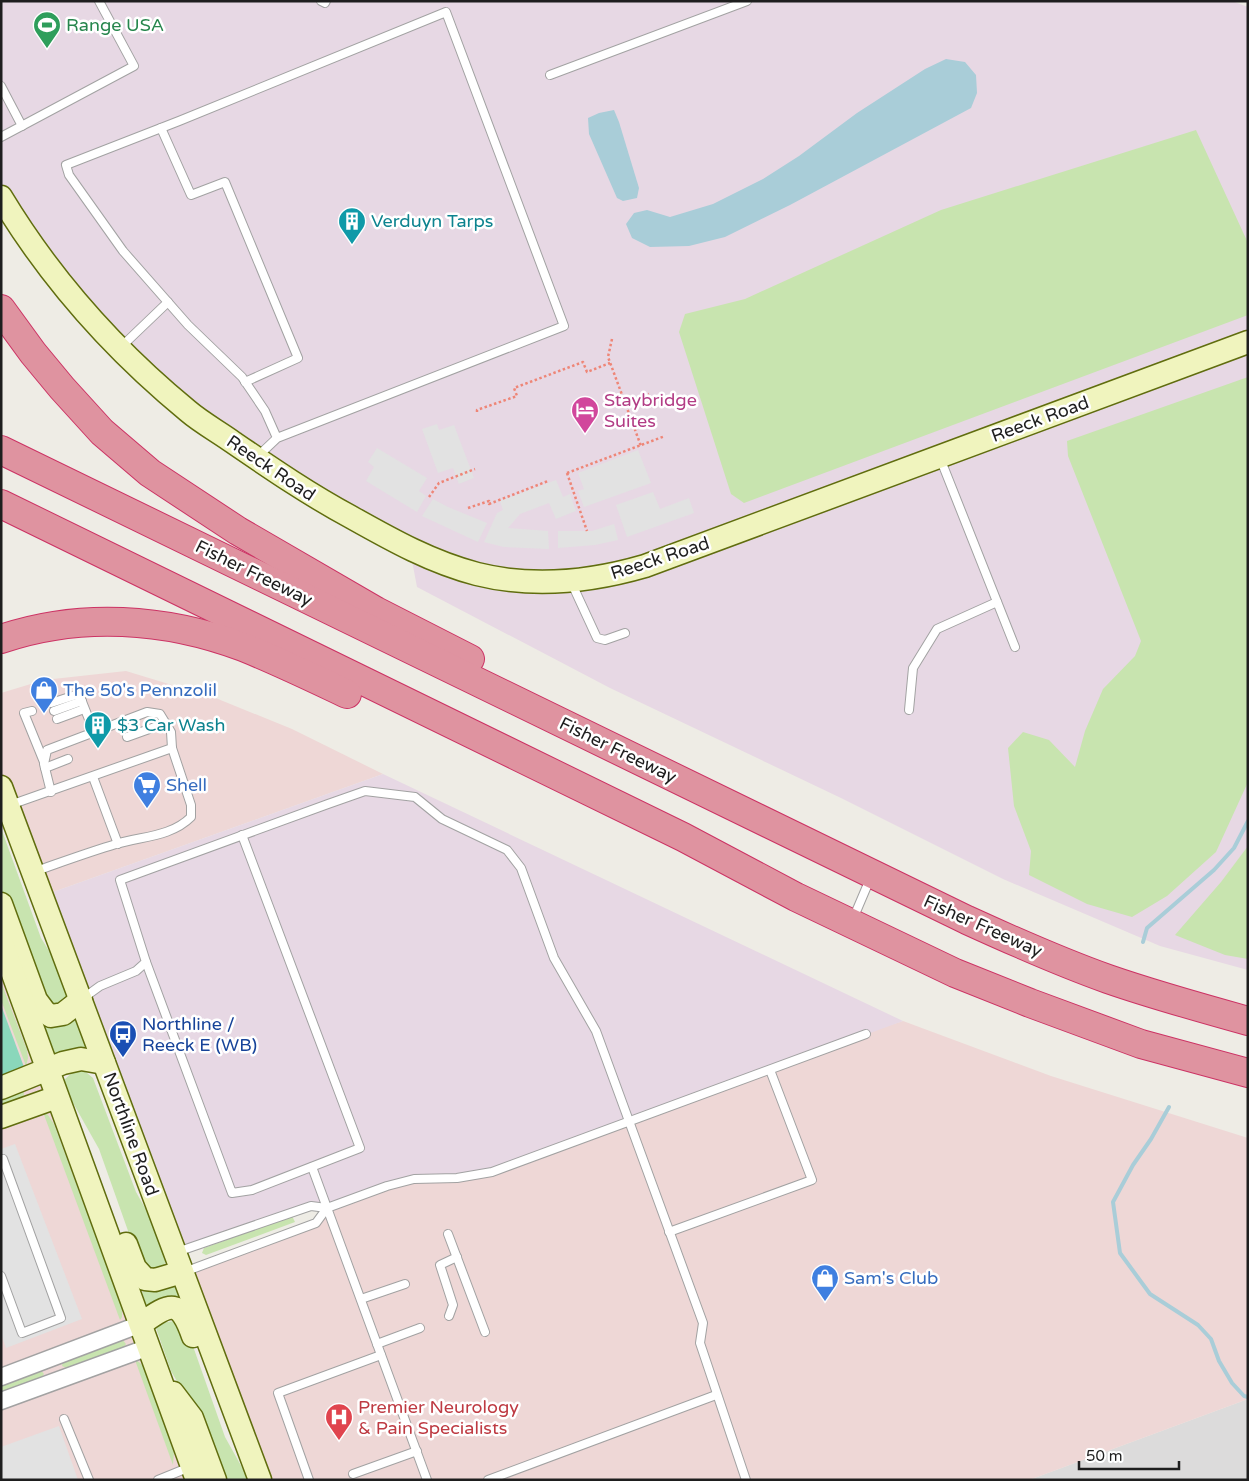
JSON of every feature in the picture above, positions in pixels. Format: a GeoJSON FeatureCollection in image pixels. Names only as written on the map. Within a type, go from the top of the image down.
{"type":"FeatureCollection","features":[{"type":"Feature","properties":{"kind":"highway"},"geometry":{"type":"LineString","coordinates":[[1,309],[33,353],[62,388],[102,432],[150,473],[238,531],[376,610],[446,645],[523,688],[577,730]]}},
{"type":"Feature","properties":{"kind":"highway","name":"Fisher Freeway"},"geometry":{"type":"LineString","coordinates":[[1,450],[872,875],[1036,951],[1107,978],[1193,1006],[1248,1020]]}},
{"type":"Feature","properties":{"kind":"highway"},"geometry":{"type":"LineString","coordinates":[[1,504],[683,837],[796,897],[954,973],[1142,1044],[1248,1073]]}},
{"type":"Feature","properties":{"kind":"highway"},"geometry":{"type":"LineString","coordinates":[[1,639],[43,628],[93,622],[144,623],[197,632],[274,660],[449,740],[550,773]]}},
{"type":"Feature","properties":{"kind":"main road","name":"Reeck Road"},"geometry":{"type":"LineString","coordinates":[[1,197],[64,286],[120,348],[190,412],[256,459],[318,499],[410,550],[443,564],[498,578],[540,582],[571,581],[604,577],[645,566],[1248,342]]}},
{"type":"Feature","properties":{"kind":"main road","name":"Northline Road"},"geometry":{"type":"LineString","coordinates":[[4,804],[33,872],[256,1470]]}},
{"type":"Feature","properties":{"kind":"main road"},"geometry":{"type":"LineString","coordinates":[[4,804],[44,931],[62,951]]}},
{"type":"Feature","properties":{"kind":"main road"},"geometry":{"type":"LineString","coordinates":[[1,904],[36,1000],[45,1012],[51,1016],[63,1014],[81,1000]]}},
{"type":"Feature","properties":{"kind":"main road"},"geometry":{"type":"LineString","coordinates":[[1,941],[194,1473]]}},
{"type":"Feature","properties":{"kind":"main road"},"geometry":{"type":"LineString","coordinates":[[1,1088],[63,1063],[81,1059],[104,1063]]}},
{"type":"Feature","properties":{"kind":"main road"},"geometry":{"type":"LineString","coordinates":[[60,1105],[93,1154],[135,1268],[145,1279],[155,1280],[178,1263]]}},
{"type":"Feature","properties":{"kind":"main road"},"geometry":{"type":"LineString","coordinates":[[1,1117],[60,1105]]}},
{"type":"Feature","properties":{"kind":"main road"},"geometry":{"type":"LineString","coordinates":[[141,1324],[153,1315],[166,1309],[173,1308],[185,1314],[230,1436],[256,1470]]}},
{"type":"Feature","properties":{"kind":"main road"},"geometry":{"type":"LineString","coordinates":[[158,1373],[192,1418],[215,1480]]}},
{"type":"Feature","properties":{"kind":"street"},"geometry":{"type":"LineString","coordinates":[[1,1376],[141,1324]]}},
{"type":"Feature","properties":{"kind":"street"},"geometry":{"type":"LineString","coordinates":[[1,1401],[149,1347]]}},
{"type":"Feature","properties":{"kind":"street"},"geometry":{"type":"LineString","coordinates":[[48,1359],[56,1381]]}},
{"type":"Feature","properties":{"kind":"lane"},"geometry":{"type":"LineString","coordinates":[[1,137],[134,66],[99,1]]}},
{"type":"Feature","properties":{"kind":"lane"},"geometry":{"type":"LineString","coordinates":[[321,1],[325,3],[326,1]]}},
{"type":"Feature","properties":{"kind":"lane"},"geometry":{"type":"LineString","coordinates":[[550,75],[747,1]]}},
{"type":"Feature","properties":{"kind":"lane"},"geometry":{"type":"LineString","coordinates":[[256,459],[277,438],[564,326],[446,12],[66,165],[69,175],[123,251],[188,325],[245,382],[265,411],[277,438]]}},
{"type":"Feature","properties":{"kind":"lane"},"geometry":{"type":"LineString","coordinates":[[1,86],[22,126]]}},
{"type":"Feature","properties":{"kind":"lane"},"geometry":{"type":"LineString","coordinates":[[161,128],[191,195],[225,182],[298,358],[245,382]]}},
{"type":"Feature","properties":{"kind":"lane"},"geometry":{"type":"LineString","coordinates":[[120,348],[168,302]]}},
{"type":"Feature","properties":{"kind":"lane"},"geometry":{"type":"LineString","coordinates":[[940,456],[1015,648]]}},
{"type":"Feature","properties":{"kind":"lane"},"geometry":{"type":"LineString","coordinates":[[571,581],[597,638],[604,640],[626,633]]}},
{"type":"Feature","properties":{"kind":"lane"},"geometry":{"type":"LineString","coordinates":[[910,710],[913,668],[937,629],[997,602]]}},
{"type":"Feature","properties":{"kind":"lane"},"geometry":{"type":"LineString","coordinates":[[53,707],[82,701]]}},
{"type":"Feature","properties":{"kind":"lane"},"geometry":{"type":"LineString","coordinates":[[57,719],[82,701]]}},
{"type":"Feature","properties":{"kind":"lane"},"geometry":{"type":"LineString","coordinates":[[82,701],[94,732]]}},
{"type":"Feature","properties":{"kind":"lane"},"geometry":{"type":"LineString","coordinates":[[33,872],[118,844],[162,834],[183,824],[191,816],[191,805],[172,748],[171,732],[160,714],[147,712],[46,750],[45,766]]}},
{"type":"Feature","properties":{"kind":"lane"},"geometry":{"type":"LineString","coordinates":[[32,721],[51,792]]}},
{"type":"Feature","properties":{"kind":"lane"},"geometry":{"type":"LineString","coordinates":[[127,737],[166,723]]}},
{"type":"Feature","properties":{"kind":"lane"},"geometry":{"type":"LineString","coordinates":[[4,804],[51,792],[172,748]]}},
{"type":"Feature","properties":{"kind":"lane"},"geometry":{"type":"LineString","coordinates":[[45,766],[68,759]]}},
{"type":"Feature","properties":{"kind":"lane"},"geometry":{"type":"LineString","coordinates":[[93,777],[118,844]]}},
{"type":"Feature","properties":{"kind":"lane"},"geometry":{"type":"LineString","coordinates":[[242,835],[360,1148],[252,1190],[232,1193],[146,962],[120,880],[242,835],[365,792],[415,797],[442,819],[507,850],[521,868],[554,958],[596,1031],[703,1323],[700,1343],[746,1480]]}},
{"type":"Feature","properties":{"kind":"lane"},"geometry":{"type":"LineString","coordinates":[[851,923],[872,875]]}},
{"type":"Feature","properties":{"kind":"lane"},"geometry":{"type":"LineString","coordinates":[[81,1000],[100,986],[136,970],[146,962]]}},
{"type":"Feature","properties":{"kind":"lane"},"geometry":{"type":"LineString","coordinates":[[178,1263],[311,1206],[328,1208],[414,1178],[457,1178],[492,1172],[866,1034]]}},
{"type":"Feature","properties":{"kind":"lane"},"geometry":{"type":"LineString","coordinates":[[669,1232],[812,1180],[770,1070]]}},
{"type":"Feature","properties":{"kind":"lane"},"geometry":{"type":"LineString","coordinates":[[1,1160],[3,1159],[61,1318],[22,1333],[1,1276]]}},
{"type":"Feature","properties":{"kind":"lane"},"geometry":{"type":"LineString","coordinates":[[312,1167],[427,1480]]}},
{"type":"Feature","properties":{"kind":"lane"},"geometry":{"type":"LineString","coordinates":[[178,1263],[316,1224],[328,1208]]}},
{"type":"Feature","properties":{"kind":"lane"},"geometry":{"type":"LineString","coordinates":[[448,1234],[485,1332]]}},
{"type":"Feature","properties":{"kind":"lane"},"geometry":{"type":"LineString","coordinates":[[449,1316],[453,1305],[438,1272],[440,1265],[457,1257]]}},
{"type":"Feature","properties":{"kind":"lane"},"geometry":{"type":"LineString","coordinates":[[361,1299],[405,1284]]}},
{"type":"Feature","properties":{"kind":"lane"},"geometry":{"type":"LineString","coordinates":[[377,1344],[420,1328]]}},
{"type":"Feature","properties":{"kind":"lane"},"geometry":{"type":"LineString","coordinates":[[309,1480],[278,1392],[381,1355]]}},
{"type":"Feature","properties":{"kind":"lane"},"geometry":{"type":"LineString","coordinates":[[488,1480],[716,1395]]}},
{"type":"Feature","properties":{"kind":"lane"},"geometry":{"type":"LineString","coordinates":[[64,1419],[88,1480]]}},
{"type":"Feature","properties":{"kind":"lane"},"geometry":{"type":"LineString","coordinates":[[354,1474],[417,1451]]}},
{"type":"Feature","properties":{"kind":"lane"},"geometry":{"type":"LineString","coordinates":[[158,1480],[194,1473]]}},
{"type":"Feature","properties":{"kind":"path"},"geometry":{"type":"LineString","coordinates":[[612,339],[608,357],[641,446]]}},
{"type":"Feature","properties":{"kind":"path"},"geometry":{"type":"LineString","coordinates":[[477,412],[477,410],[517,396],[514,388],[584,362],[587,372],[610,363]]}},
{"type":"Feature","properties":{"kind":"path"},"geometry":{"type":"LineString","coordinates":[[625,403],[649,394]]}},
{"type":"Feature","properties":{"kind":"path"},"geometry":{"type":"LineString","coordinates":[[586,531],[567,473],[666,436]]}},
{"type":"Feature","properties":{"kind":"path"},"geometry":{"type":"LineString","coordinates":[[430,497],[438,483],[475,469]]}},
{"type":"Feature","properties":{"kind":"path"},"geometry":{"type":"LineString","coordinates":[[468,508],[488,499],[489,504],[548,481]]}},
{"type":"Feature","properties":{"kind":"shaded area"},"geometry":{"type":"Polygon","coordinates":[[[1,1],[1232,1],[1248,7],[1248,970],[1160,946],[1003,879],[841,798],[610,688],[417,587],[410,550],[154,381],[1,197],[1,1]]]}},
{"type":"Feature","properties":{"kind":"shaded area"},"geometry":{"type":"Polygon","coordinates":[[[437,424],[439,430],[454,425],[474,478],[459,484],[453,468],[438,473],[422,429],[437,424]]]}},
{"type":"Feature","properties":{"kind":"shaded area"},"geometry":{"type":"Polygon","coordinates":[[[377,448],[427,478],[419,491],[426,496],[417,512],[366,481],[374,467],[368,462],[377,448]]]}},
{"type":"Feature","properties":{"kind":"shaded area"},"geometry":{"type":"Polygon","coordinates":[[[638,450],[651,483],[584,507],[578,491],[584,489],[578,473],[638,450]]]}},
{"type":"Feature","properties":{"kind":"shaded area"},"geometry":{"type":"Polygon","coordinates":[[[556,480],[563,497],[570,494],[576,511],[556,519],[549,503],[520,514],[508,528],[548,531],[549,549],[504,547],[484,542],[497,513],[503,510],[500,501],[556,480]]]}},
{"type":"Feature","properties":{"kind":"shaded area"},"geometry":{"type":"Polygon","coordinates":[[[653,492],[660,509],[689,498],[694,513],[627,537],[616,505],[653,492]]]}},
{"type":"Feature","properties":{"kind":"shaded area"},"geometry":{"type":"Polygon","coordinates":[[[433,499],[487,523],[478,542],[422,516],[433,499]]]}},
{"type":"Feature","properties":{"kind":"shaded area"},"geometry":{"type":"Polygon","coordinates":[[[614,524],[618,540],[595,545],[558,548],[558,531],[592,531],[614,524]]]}},
{"type":"Feature","properties":{"kind":"shaded area"},"geometry":{"type":"Polygon","coordinates":[[[126,671],[218,699],[292,729],[383,774],[42,896],[1,787],[1,693],[44,680],[126,671]]]}},
{"type":"Feature","properties":{"kind":"shaded area"},"geometry":{"type":"Polygon","coordinates":[[[383,774],[903,1021],[492,1172],[414,1179],[327,1208],[311,1206],[175,1253],[42,896],[383,774]]]}},
{"type":"Feature","properties":{"kind":"shaded area"},"geometry":{"type":"Polygon","coordinates":[[[1,941],[197,1480],[1,1480],[1,941]]]}},
{"type":"Feature","properties":{"kind":"shaded area"},"geometry":{"type":"Polygon","coordinates":[[[903,1021],[1051,1076],[1248,1138],[1248,1399],[1029,1480],[260,1480],[182,1273],[316,1223],[327,1208],[903,1021]]]}},
{"type":"Feature","properties":{"kind":"shaded area"},"geometry":{"type":"Polygon","coordinates":[[[15,1144],[82,1319],[6,1348],[1,1334],[1,1149],[15,1144]]]}},
{"type":"Feature","properties":{"kind":"shaded area"},"geometry":{"type":"Polygon","coordinates":[[[1248,1399],[1248,1480],[1029,1480],[1248,1399]]]}},
{"type":"Feature","properties":{"kind":"shaded area"},"geometry":{"type":"Polygon","coordinates":[[[59,1426],[78,1480],[1,1480],[1,1447],[59,1426]]]}},
{"type":"Feature","properties":{"kind":"green space"},"geometry":{"type":"Polygon","coordinates":[[[1196,130],[1248,243],[1248,315],[744,503],[731,494],[679,332],[685,314],[745,299],[941,210],[1196,130]]]}},
{"type":"Feature","properties":{"kind":"green space"},"geometry":{"type":"Polygon","coordinates":[[[1248,377],[1248,782],[1216,852],[1167,896],[1132,917],[1087,904],[1029,875],[1031,851],[1014,806],[1008,748],[1023,732],[1049,740],[1075,767],[1085,731],[1103,689],[1135,656],[1141,641],[1068,456],[1067,441],[1248,377]]]}},
{"type":"Feature","properties":{"kind":"green space"},"geometry":{"type":"Polygon","coordinates":[[[1,828],[41,938],[62,972],[69,993],[66,1000],[53,1006],[40,997],[1,890],[1,828]]]}},
{"type":"Feature","properties":{"kind":"green space"},"geometry":{"type":"Polygon","coordinates":[[[1248,846],[1248,959],[1225,955],[1175,935],[1221,882],[1248,846]]]}},
{"type":"Feature","properties":{"kind":"green space"},"geometry":{"type":"Polygon","coordinates":[[[1,982],[27,1050],[26,1066],[1,1000],[1,982]]]}},
{"type":"Feature","properties":{"kind":"green space"},"geometry":{"type":"Polygon","coordinates":[[[1,1005],[24,1067],[1,1076],[1,1005]]]}},
{"type":"Feature","properties":{"kind":"green space"},"geometry":{"type":"Polygon","coordinates":[[[78,1017],[89,1051],[56,1059],[44,1024],[66,1023],[78,1017]]]}},
{"type":"Feature","properties":{"kind":"green space"},"geometry":{"type":"Polygon","coordinates":[[[81,1070],[93,1078],[136,1192],[158,1231],[166,1261],[159,1269],[148,1268],[138,1259],[99,1149],[72,1101],[64,1080],[74,1071],[81,1070]]]}},
{"type":"Feature","properties":{"kind":"green space"},"geometry":{"type":"Polygon","coordinates":[[[22,1091],[24,1093],[23,1099],[1,1108],[1,1095],[22,1091]]]}},
{"type":"Feature","properties":{"kind":"green space"},"geometry":{"type":"Polygon","coordinates":[[[43,1112],[48,1115],[54,1124],[122,1308],[120,1320],[43,1112]]]}},
{"type":"Feature","properties":{"kind":"green space"},"geometry":{"type":"Polygon","coordinates":[[[292,1216],[295,1222],[206,1255],[202,1253],[204,1248],[292,1216]]]}},
{"type":"Feature","properties":{"kind":"green space"},"geometry":{"type":"Polygon","coordinates":[[[176,1283],[182,1300],[147,1307],[142,1292],[176,1283]]]}},
{"type":"Feature","properties":{"kind":"green space"},"geometry":{"type":"Polygon","coordinates":[[[174,1321],[182,1325],[188,1332],[225,1437],[249,1480],[220,1480],[195,1412],[171,1371],[156,1328],[164,1323],[174,1321]]]}},
{"type":"Feature","properties":{"kind":"green space"},"geometry":{"type":"Polygon","coordinates":[[[122,1339],[126,1344],[123,1348],[69,1369],[62,1366],[63,1361],[122,1339]]]}},
{"type":"Feature","properties":{"kind":"green space"},"geometry":{"type":"Polygon","coordinates":[[[135,1360],[143,1366],[174,1452],[173,1465],[135,1360]]]}},
{"type":"Feature","properties":{"kind":"green space"},"geometry":{"type":"Polygon","coordinates":[[[40,1369],[44,1374],[41,1378],[1,1393],[1,1383],[40,1369]]]}},
{"type":"Feature","properties":{"kind":"water"},"geometry":{"type":"Polygon","coordinates":[[[946,59],[965,62],[976,75],[977,93],[971,108],[790,205],[725,237],[689,246],[650,247],[632,238],[626,224],[634,213],[647,210],[670,217],[713,204],[763,179],[799,156],[857,113],[925,69],[946,59]]]}},
{"type":"Feature","properties":{"kind":"water"},"geometry":{"type":"Polygon","coordinates":[[[614,110],[639,188],[637,198],[623,201],[617,198],[589,134],[588,118],[599,113],[614,110]]]}},
{"type":"Feature","properties":{"kind":"waterway"},"geometry":{"type":"LineString","coordinates":[[1143,942],[1147,928],[1214,870],[1234,848],[1248,821]]}},
{"type":"Feature","properties":{"kind":"waterway"},"geometry":{"type":"LineString","coordinates":[[1169,1107],[1151,1139],[1133,1165],[1113,1202],[1120,1253],[1150,1294],[1198,1325],[1211,1339],[1219,1361],[1232,1383],[1244,1396],[1248,1397]]}},
{"type":"Feature","properties":{"kind":"place","name":"Range USA"},"geometry":{"type":"Point","coordinates":[47,49]}},
{"type":"Feature","properties":{"kind":"place","name":"Verduyn Tarps"},"geometry":{"type":"Point","coordinates":[352,245]}},
{"type":"Feature","properties":{"kind":"place","name":"Staybridge Suites"},"geometry":{"type":"Point","coordinates":[585,434]}},
{"type":"Feature","properties":{"kind":"place","name":"The 50's Pennzolil"},"geometry":{"type":"Point","coordinates":[44,714]}},
{"type":"Feature","properties":{"kind":"place","name":"$3 Car Wash"},"geometry":{"type":"Point","coordinates":[98,749]}},
{"type":"Feature","properties":{"kind":"place","name":"Shell"},"geometry":{"type":"Point","coordinates":[147,809]}},
{"type":"Feature","properties":{"kind":"place","name":"Northline / Reeck E (WB)"},"geometry":{"type":"Point","coordinates":[123,1058]}},
{"type":"Feature","properties":{"kind":"place","name":"Sam's Club"},"geometry":{"type":"Point","coordinates":[825,1302]}},
{"type":"Feature","properties":{"kind":"place","name":"Premier Neurology & Pain Specialists"},"geometry":{"type":"Point","coordinates":[339,1441]}}]}
